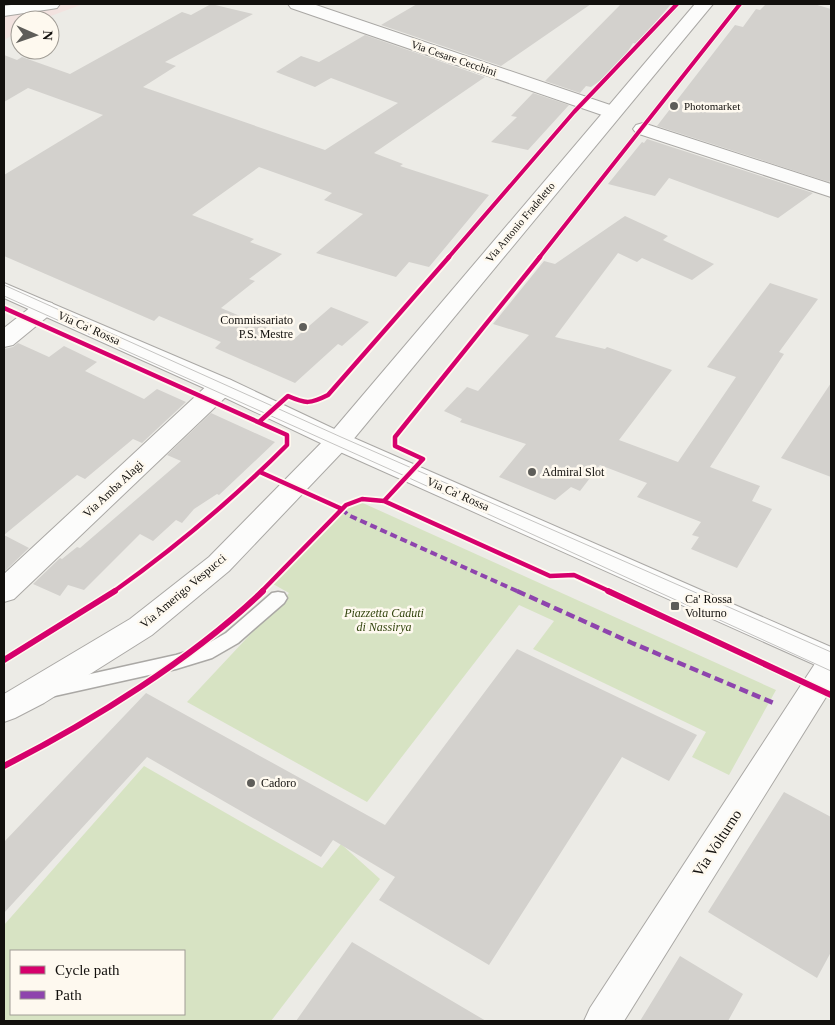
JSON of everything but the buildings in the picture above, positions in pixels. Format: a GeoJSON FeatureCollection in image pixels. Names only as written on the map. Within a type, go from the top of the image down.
{"type":"FeatureCollection","features":[{"type":"Feature","properties":{"kind":"street"},"geometry":{"type":"LineString","coordinates":[[4,11],[51,4]]}},
{"type":"Feature","properties":{"kind":"street","name":"Via Cesare Cecchini"},"geometry":{"type":"LineString","coordinates":[[297,4],[612,112]]}},
{"type":"Feature","properties":{"kind":"street","name":"Via Antonio Fradeletto"},"geometry":{"type":"LineString","coordinates":[[338,441],[704,4]]}},
{"type":"Feature","properties":{"kind":"street"},"geometry":{"type":"LineString","coordinates":[[644,129],[831,191]]}},
{"type":"Feature","properties":{"kind":"street","name":"Via Ca' Rossa"},"geometry":{"type":"LineString","coordinates":[[4,290],[831,660]]}},
{"type":"Feature","properties":{"kind":"street"},"geometry":{"type":"LineString","coordinates":[[4,340],[44,308]]}},
{"type":"Feature","properties":{"kind":"street","name":"Via Amba Alagi"},"geometry":{"type":"LineString","coordinates":[[4,591],[222,386]]}},
{"type":"Feature","properties":{"kind":"street","name":"Via Amerigo Vespucci"},"geometry":{"type":"LineString","coordinates":[[4,709],[34,694],[141,627],[219,564],[338,441]]}},
{"type":"Feature","properties":{"kind":"street","name":"Via Volturno"},"geometry":{"type":"LineString","coordinates":[[603,1021],[831,664]]}},
{"type":"Feature","properties":{"kind":"lane"},"geometry":{"type":"LineString","coordinates":[[34,694],[176,662],[206,653],[232,638],[278,598]]}},
{"type":"Feature","properties":{"kind":"shaded area"},"geometry":{"type":"Polygon","coordinates":[[[4,4],[83,4],[60,13],[60,10],[10,10],[10,37],[4,40],[4,4]]]}},
{"type":"Feature","properties":{"kind":"green space","name":"Piazzetta Caduti di Nassirya"},"geometry":{"type":"Polygon","coordinates":[[[354,499],[776,690],[729,775],[692,757],[706,732],[533,649],[554,621],[519,605],[367,802],[187,702],[289,593],[273,584],[354,499]]]}},
{"type":"Feature","properties":{"kind":"green space"},"geometry":{"type":"Polygon","coordinates":[[[144,766],[322,868],[341,844],[380,879],[271,1021],[4,1021],[4,925],[144,766]]]}},
{"type":"Feature","properties":{"kind":"tram line"},"geometry":{"type":"LineString","coordinates":[[4,285],[341,437],[831,652]]}},
{"type":"Feature","properties":{"kind":"tram line"},"geometry":{"type":"LineString","coordinates":[[4,296],[407,477],[831,671]]}},
{"type":"Feature","properties":{"kind":"marked path"},"geometry":{"type":"LineString","coordinates":[[342,509],[348,515],[632,643],[776,704]]}},
{"type":"Feature","properties":{"kind":"cycle path"},"geometry":{"type":"LineString","coordinates":[[259,422],[288,396],[301,402],[312,403],[328,395],[574,112],[677,4]]}},
{"type":"Feature","properties":{"kind":"cycle path"},"geometry":{"type":"LineString","coordinates":[[740,4],[643,129],[395,437],[395,446],[423,459],[384,501],[550,576],[574,575],[831,695]]}},
{"type":"Feature","properties":{"kind":"cycle path"},"geometry":{"type":"LineString","coordinates":[[4,308],[287,435],[287,445],[260,472],[162,557],[100,602],[4,660]]}},
{"type":"Feature","properties":{"kind":"cycle path"},"geometry":{"type":"LineString","coordinates":[[260,472],[342,509]]}},
{"type":"Feature","properties":{"kind":"cycle path"},"geometry":{"type":"LineString","coordinates":[[4,766],[95,714],[198,646],[239,613],[267,587],[346,505],[362,499],[384,501]]}},
{"type":"Feature","properties":{"kind":"place","name":"Photomarket"},"geometry":{"type":"Point","coordinates":[674,106]}},
{"type":"Feature","properties":{"kind":"place","name":"Commissariato P.S. Mestre"},"geometry":{"type":"Point","coordinates":[303,327]}},
{"type":"Feature","properties":{"kind":"place","name":"Admiral Slot"},"geometry":{"type":"Point","coordinates":[532,472]}},
{"type":"Feature","properties":{"kind":"place","name":"Ca' Rossa Volturno"},"geometry":{"type":"Point","coordinates":[675,606]}},
{"type":"Feature","properties":{"kind":"place","name":"Cadoro"},"geometry":{"type":"Point","coordinates":[251,783]}}]}
